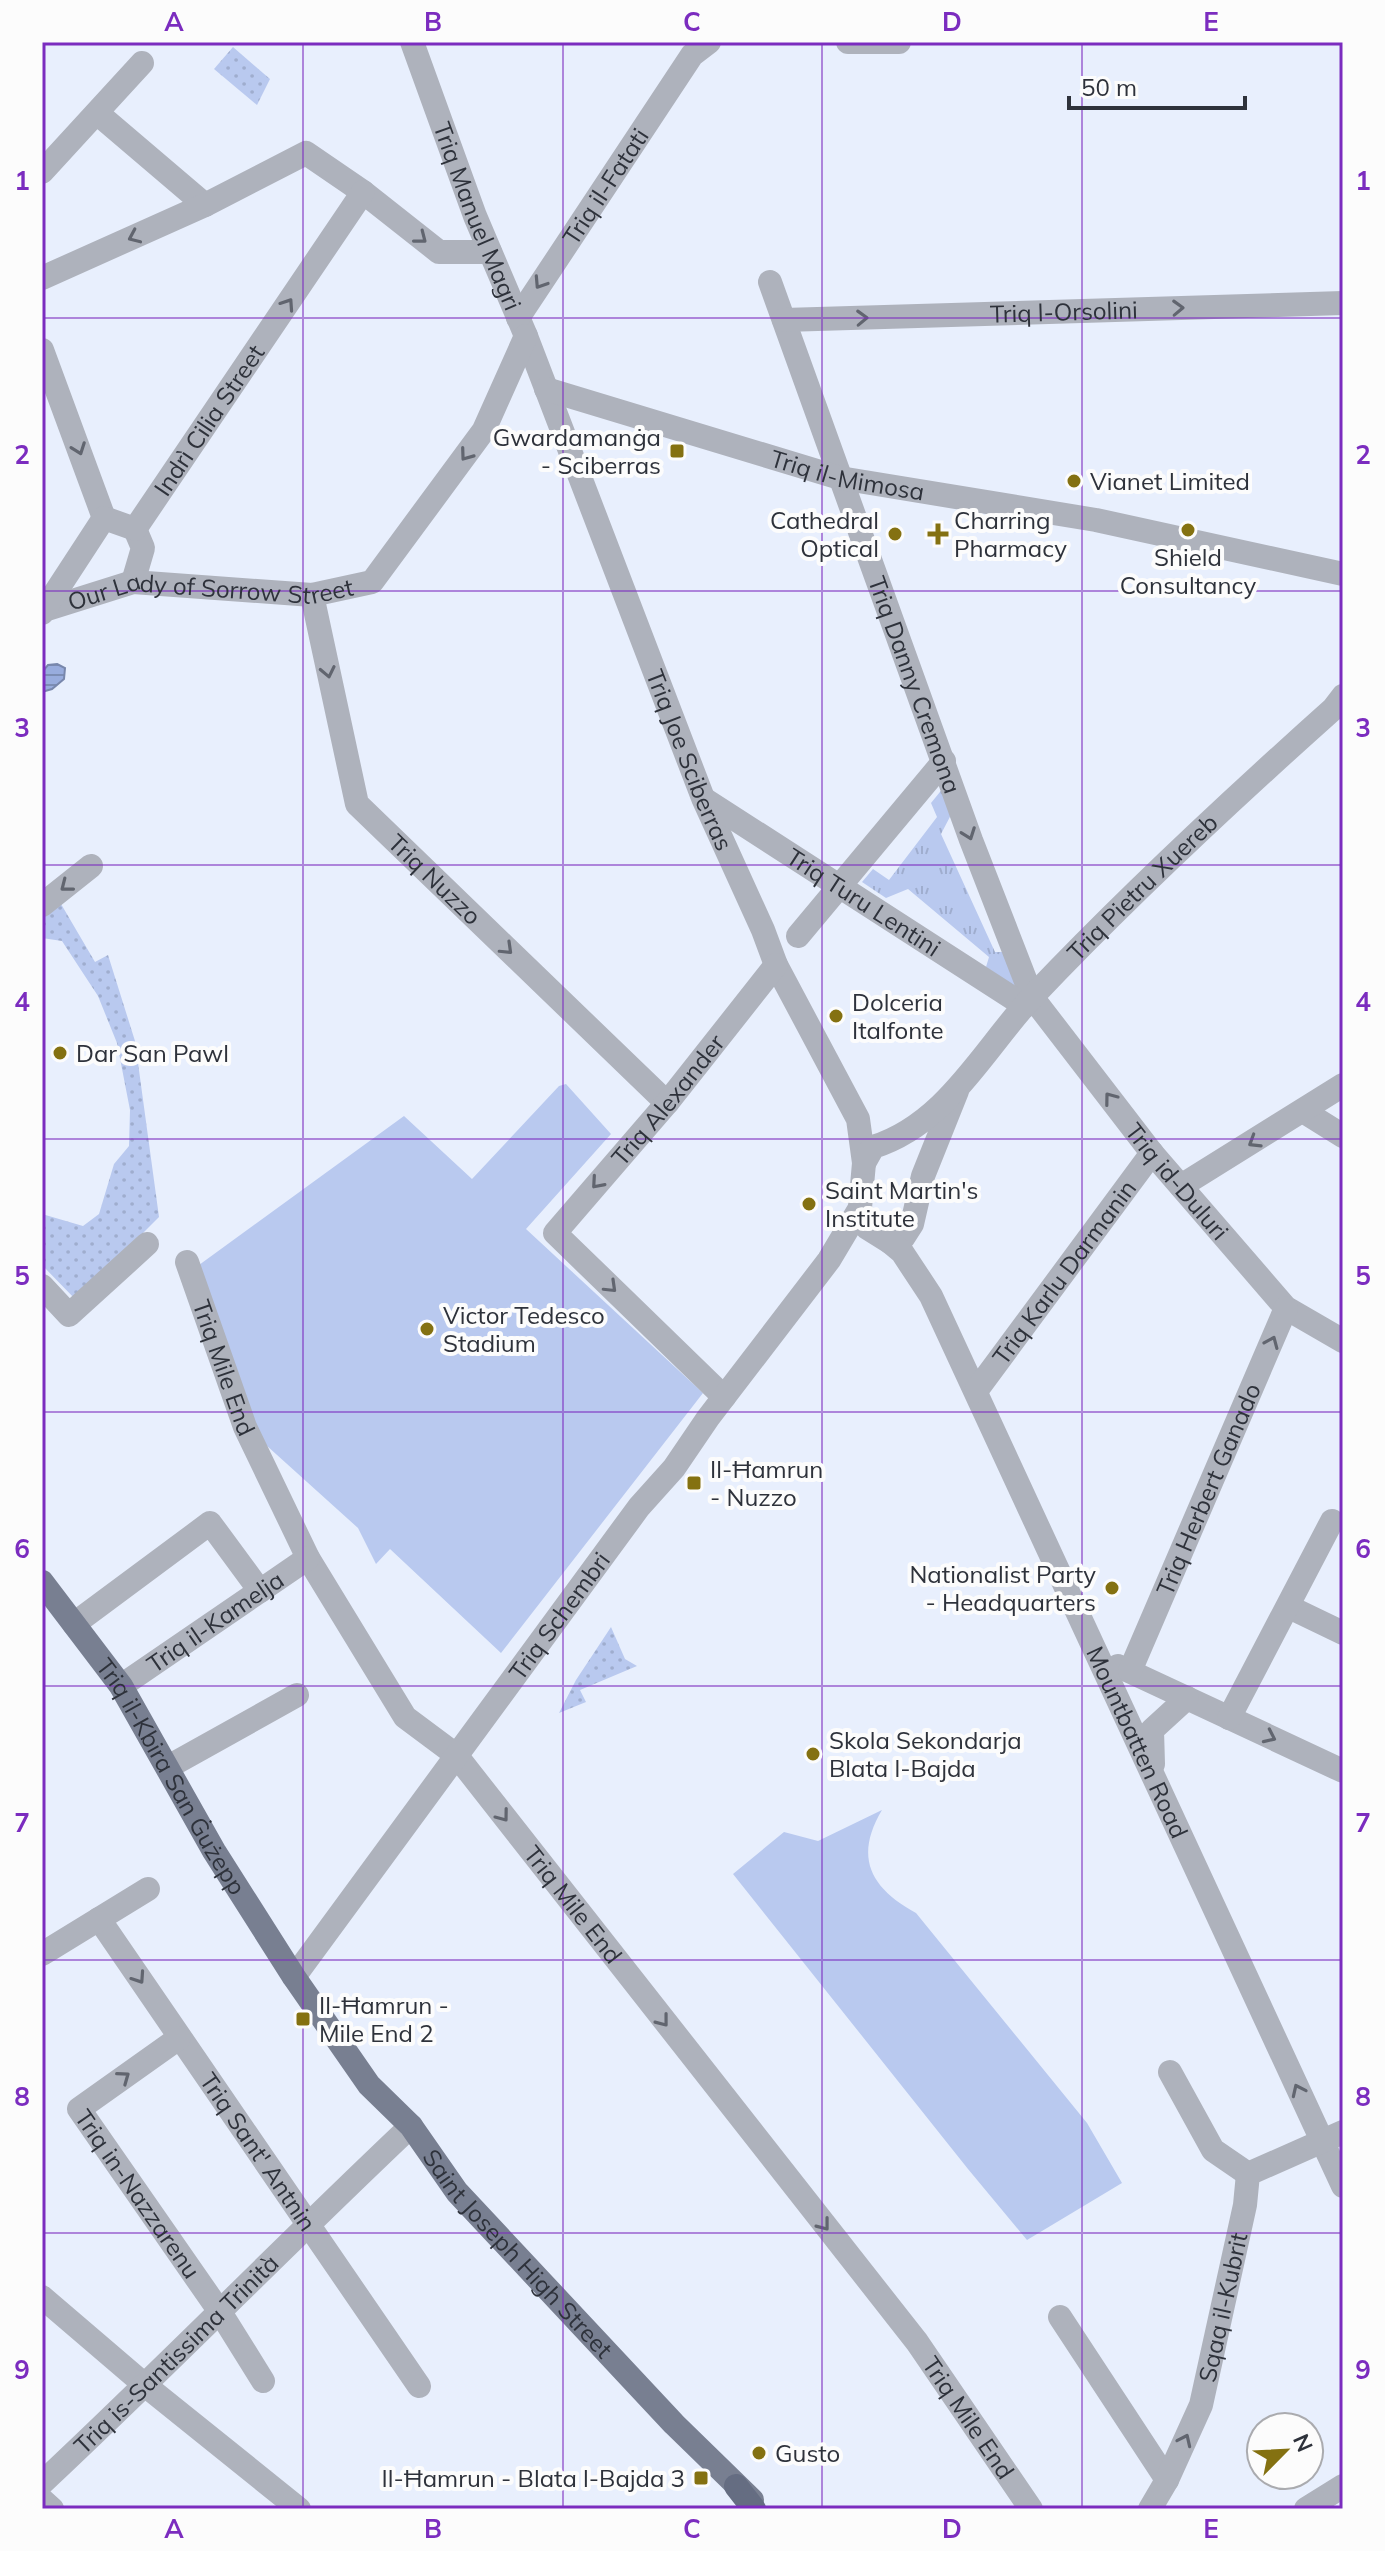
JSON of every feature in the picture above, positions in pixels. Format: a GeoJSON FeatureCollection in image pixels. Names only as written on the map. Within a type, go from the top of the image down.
{"type":"FeatureCollection","features":[{"type":"Feature","properties":{"kind":"highway"},"geometry":{"type":"LineString","coordinates":[[736,2486],[754,2509]]}},
{"type":"Feature","properties":{"kind":"main road","name":"Triq il-Kbira San Ġużepp"},"geometry":{"type":"LineString","coordinates":[[42,1582],[121,1686],[214,1851],[294,1977]]}},
{"type":"Feature","properties":{"kind":"main road","name":"Saint Joseph High Street"},"geometry":{"type":"LineString","coordinates":[[294,1977],[369,2085],[411,2126],[457,2192],[674,2424],[763,2509]]}},
{"type":"Feature","properties":{"kind":"street","name":"Triq Manuel Magri"},"geometry":{"type":"LineString","coordinates":[[412,42],[490,252],[546,389]]}},
{"type":"Feature","properties":{"kind":"street"},"geometry":{"type":"LineString","coordinates":[[855,42],[899,42]]}},
{"type":"Feature","properties":{"kind":"street","name":"Triq il-Fatati"},"geometry":{"type":"LineString","coordinates":[[522,327],[693,46]]}},
{"type":"Feature","properties":{"kind":"street"},"geometry":{"type":"LineString","coordinates":[[42,172],[142,63]]}},
{"type":"Feature","properties":{"kind":"street"},"geometry":{"type":"LineString","coordinates":[[97,113],[205,205]]}},
{"type":"Feature","properties":{"kind":"street"},"geometry":{"type":"LineString","coordinates":[[42,278],[205,205],[306,153],[363,192],[439,252],[490,252]]}},
{"type":"Feature","properties":{"kind":"street","name":"Indrì Cilia Street"},"geometry":{"type":"LineString","coordinates":[[135,529],[363,192]]}},
{"type":"Feature","properties":{"kind":"street","name":"Triq Danny Cremona"},"geometry":{"type":"LineString","coordinates":[[770,282],[1028,1002]]}},
{"type":"Feature","properties":{"kind":"street","name":"Triq l-Orsolini"},"geometry":{"type":"LineString","coordinates":[[784,320],[1343,303]]}},
{"type":"Feature","properties":{"kind":"street","name":"Our Lady of Sorrow Street"},"geometry":{"type":"LineString","coordinates":[[43,612],[133,582],[312,595],[372,582],[484,430],[522,327]]}},
{"type":"Feature","properties":{"kind":"street"},"geometry":{"type":"LineString","coordinates":[[42,350],[53,411],[104,518],[135,529],[143,548],[133,582]]}},
{"type":"Feature","properties":{"kind":"street","name":"Triq il-Mimosa"},"geometry":{"type":"LineString","coordinates":[[546,389],[840,478],[1096,520],[1343,574]]}},
{"type":"Feature","properties":{"kind":"street","name":"Triq Joe Sciberras"},"geometry":{"type":"LineString","coordinates":[[546,389],[703,798],[776,965],[858,1119]]}},
{"type":"Feature","properties":{"kind":"street"},"geometry":{"type":"LineString","coordinates":[[43,612],[104,518]]}},
{"type":"Feature","properties":{"kind":"street","name":"Triq Nuzzo"},"geometry":{"type":"LineString","coordinates":[[312,595],[357,804],[667,1103]]}},
{"type":"Feature","properties":{"kind":"street","name":"Triq Pietru Xuereb"},"geometry":{"type":"LineString","coordinates":[[898,1139],[957,1091],[1028,1002],[1202,825],[1333,709],[1343,696]]}},
{"type":"Feature","properties":{"kind":"street"},"geometry":{"type":"LineString","coordinates":[[798,936],[944,761]]}},
{"type":"Feature","properties":{"kind":"street","name":"Triq Turu Lentini"},"geometry":{"type":"LineString","coordinates":[[703,798],[840,887],[1028,1002]]}},
{"type":"Feature","properties":{"kind":"street"},"geometry":{"type":"LineString","coordinates":[[42,905],[91,866]]}},
{"type":"Feature","properties":{"kind":"street","name":"Triq Alexander"},"geometry":{"type":"LineString","coordinates":[[724,1397],[555,1233],[667,1103],[776,965]]}},
{"type":"Feature","properties":{"kind":"street","name":"Triq id-Duluri"},"geometry":{"type":"LineString","coordinates":[[1028,1002],[1152,1153],[1286,1308],[1343,1341]]}},
{"type":"Feature","properties":{"kind":"street"},"geometry":{"type":"LineString","coordinates":[[1181,1186],[1343,1085]]}},
{"type":"Feature","properties":{"kind":"street","name":"Triq Pietru Xuereb"},"geometry":{"type":"LineString","coordinates":[[923,1176],[957,1091]]}},
{"type":"Feature","properties":{"kind":"street"},"geometry":{"type":"LineString","coordinates":[[1303,1111],[1343,1136]]}},
{"type":"Feature","properties":{"kind":"street"},"geometry":{"type":"LineString","coordinates":[[858,1119],[911,1149],[923,1176],[912,1224],[903,1238],[884,1239],[866,1227],[860,1208],[864,1163],[858,1119]]}},
{"type":"Feature","properties":{"kind":"street"},"geometry":{"type":"LineString","coordinates":[[864,1163],[873,1147],[898,1139]]}},
{"type":"Feature","properties":{"kind":"street","name":"Triq Karlu Darmanin"},"geometry":{"type":"LineString","coordinates":[[976,1391],[1152,1153]]}},
{"type":"Feature","properties":{"kind":"street","name":"Triq Schembri"},"geometry":{"type":"LineString","coordinates":[[294,1977],[639,1507],[674,1468],[829,1260],[860,1208]]}},
{"type":"Feature","properties":{"kind":"street","name":"Mountbatten Road"},"geometry":{"type":"LineString","coordinates":[[912,1224],[931,1296]]}},
{"type":"Feature","properties":{"kind":"street","name":"Mountbatten Road"},"geometry":{"type":"LineString","coordinates":[[884,1239],[902,1252],[931,1296],[1154,1777],[1332,2136],[1343,2186]]}},
{"type":"Feature","properties":{"kind":"street","name":"Triq Schembri"},"geometry":{"type":"LineString","coordinates":[[829,1260],[884,1239]]}},
{"type":"Feature","properties":{"kind":"street"},"geometry":{"type":"LineString","coordinates":[[42,1286],[69,1315],[147,1244]]}},
{"type":"Feature","properties":{"kind":"street","name":"Triq Mile End"},"geometry":{"type":"LineString","coordinates":[[187,1262],[245,1427],[308,1558],[405,1717],[456,1755],[917,2342],[1031,2509]]}},
{"type":"Feature","properties":{"kind":"street","name":"Triq Herbert Ganado"},"geometry":{"type":"LineString","coordinates":[[1130,1671],[1286,1308]]}},
{"type":"Feature","properties":{"kind":"street"},"geometry":{"type":"LineString","coordinates":[[1229,1718],[1332,1521]]}},
{"type":"Feature","properties":{"kind":"street"},"geometry":{"type":"LineString","coordinates":[[74,1624],[210,1523],[260,1591]]}},
{"type":"Feature","properties":{"kind":"street","name":"Triq il-Kamelja"},"geometry":{"type":"LineString","coordinates":[[121,1686],[308,1558]]}},
{"type":"Feature","properties":{"kind":"street"},"geometry":{"type":"LineString","coordinates":[[1289,1607],[1343,1633]]}},
{"type":"Feature","properties":{"kind":"street"},"geometry":{"type":"LineString","coordinates":[[1098,1656],[1343,1771]]}},
{"type":"Feature","properties":{"kind":"street"},"geometry":{"type":"LineString","coordinates":[[168,1767],[297,1695]]}},
{"type":"Feature","properties":{"kind":"street"},"geometry":{"type":"LineString","coordinates":[[1154,1777],[1152,1730],[1187,1698]]}},
{"type":"Feature","properties":{"kind":"street"},"geometry":{"type":"LineString","coordinates":[[42,1954],[148,1889]]}},
{"type":"Feature","properties":{"kind":"street","name":"Triq Sant' Antnin"},"geometry":{"type":"LineString","coordinates":[[99,1919],[419,2386]]}},
{"type":"Feature","properties":{"kind":"street","name":"Triq in-Nazzarenu"},"geometry":{"type":"LineString","coordinates":[[179,2038],[79,2109],[220,2312],[263,2381]]}},
{"type":"Feature","properties":{"kind":"street"},"geometry":{"type":"LineString","coordinates":[[1170,2072],[1213,2150],[1248,2174],[1332,2136]]}},
{"type":"Feature","properties":{"kind":"street","name":"Triq is-Santissima Trinità"},"geometry":{"type":"LineString","coordinates":[[42,2483],[146,2386],[307,2224],[411,2126]]}},
{"type":"Feature","properties":{"kind":"street","name":"Sqaq il-Kubrit"},"geometry":{"type":"LineString","coordinates":[[1150,2509],[1167,2480],[1201,2405],[1245,2205],[1248,2174]]}},
{"type":"Feature","properties":{"kind":"street"},"geometry":{"type":"LineString","coordinates":[[42,2297],[146,2386],[299,2509]]}},
{"type":"Feature","properties":{"kind":"street"},"geometry":{"type":"LineString","coordinates":[[1060,2317],[1167,2480]]}},
{"type":"Feature","properties":{"kind":"street"},"geometry":{"type":"LineString","coordinates":[[1306,2509],[1343,2486]]}},
{"type":"Feature","properties":{"kind":"street"},"geometry":{"type":"LineString","coordinates":[[42,2500],[52,2509]]}},
{"type":"Feature","properties":{"kind":"green space"},"geometry":{"type":"Polygon","coordinates":[[[233,47],[270,79],[257,105],[214,69],[233,47]]]}},
{"type":"Feature","properties":{"kind":"green space"},"geometry":{"type":"Polygon","coordinates":[[[944,787],[953,811],[941,834],[995,952],[1009,952],[1020,983],[1014,986],[986,967],[989,957],[908,889],[886,898],[862,882],[873,869],[889,880],[937,817],[931,803],[944,787]]]}},
{"type":"Feature","properties":{"kind":"green space"},"geometry":{"type":"Polygon","coordinates":[[[61,904],[95,962],[108,955],[135,1041],[159,1217],[76,1300],[42,1265],[42,1214],[83,1226],[99,1214],[114,1164],[129,1146],[130,1110],[117,1043],[98,996],[62,941],[42,938],[42,917],[61,904]]]}},
{"type":"Feature","properties":{"kind":"green space","name":"Victor Tedesco Stadium"},"geometry":{"type":"Polygon","coordinates":[[[566,1084],[611,1134],[526,1229],[703,1393],[501,1653],[390,1549],[376,1564],[358,1528],[256,1436],[199,1265],[404,1116],[472,1179],[559,1086],[566,1084]]]}},
{"type":"Feature","properties":{"kind":"green space"},"geometry":{"type":"Polygon","coordinates":[[[611,1627],[625,1659],[637,1666],[580,1690],[586,1702],[559,1713],[576,1680],[611,1627]]]}},
{"type":"Feature","properties":{"kind":"green space"},"geometry":{"type":"Polygon","coordinates":[[[882,1810],[869,1842],[868,1857],[878,1882],[887,1893],[916,1913],[1087,2123],[1122,2183],[1027,2240],[733,1874],[784,1832],[818,1841],[882,1810]]]}},
{"type":"Feature","properties":{"kind":"shaded area"},"geometry":{"type":"Polygon","coordinates":[[[57,664],[65,668],[64,679],[52,689],[42,692],[42,672],[48,665],[57,664]]]}},
{"type":"Feature","properties":{"kind":"place","name":"Gwardamanġa - Sciberras"},"geometry":{"type":"Point","coordinates":[677,451]}},
{"type":"Feature","properties":{"kind":"place","name":"Vianet Limited"},"geometry":{"type":"Point","coordinates":[1074,481]}},
{"type":"Feature","properties":{"kind":"place","name":"Shield Consultancy"},"geometry":{"type":"Point","coordinates":[1188,530]}},
{"type":"Feature","properties":{"kind":"place","name":"Cathedral Optical"},"geometry":{"type":"Point","coordinates":[895,534]}},
{"type":"Feature","properties":{"kind":"place","name":"Charring Pharmacy"},"geometry":{"type":"Point","coordinates":[938,534]}},
{"type":"Feature","properties":{"kind":"place","name":"Dolceria Italfonte"},"geometry":{"type":"Point","coordinates":[836,1016]}},
{"type":"Feature","properties":{"kind":"place","name":"Dar San Pawl"},"geometry":{"type":"Point","coordinates":[60,1053]}},
{"type":"Feature","properties":{"kind":"place","name":"Saint Martin's Institute"},"geometry":{"type":"Point","coordinates":[809,1204]}},
{"type":"Feature","properties":{"kind":"place","name":"Victor Tedesco Stadium"},"geometry":{"type":"Point","coordinates":[427,1329]}},
{"type":"Feature","properties":{"kind":"place","name":"Il-Ħamrun - Nuzzo"},"geometry":{"type":"Point","coordinates":[694,1483]}},
{"type":"Feature","properties":{"kind":"place","name":"Nationalist Party - Headquarters"},"geometry":{"type":"Point","coordinates":[1112,1588]}},
{"type":"Feature","properties":{"kind":"place","name":"Skola Sekondarja Blata l-Bajda"},"geometry":{"type":"Point","coordinates":[813,1754]}},
{"type":"Feature","properties":{"kind":"place","name":"Il-Ħamrun - Mile End 2"},"geometry":{"type":"Point","coordinates":[303,2019]}},
{"type":"Feature","properties":{"kind":"place","name":"Gusto"},"geometry":{"type":"Point","coordinates":[759,2453]}},
{"type":"Feature","properties":{"kind":"place","name":"Il-Ħamrun - Blata l-Bajda 3"},"geometry":{"type":"Point","coordinates":[701,2478]}}]}
